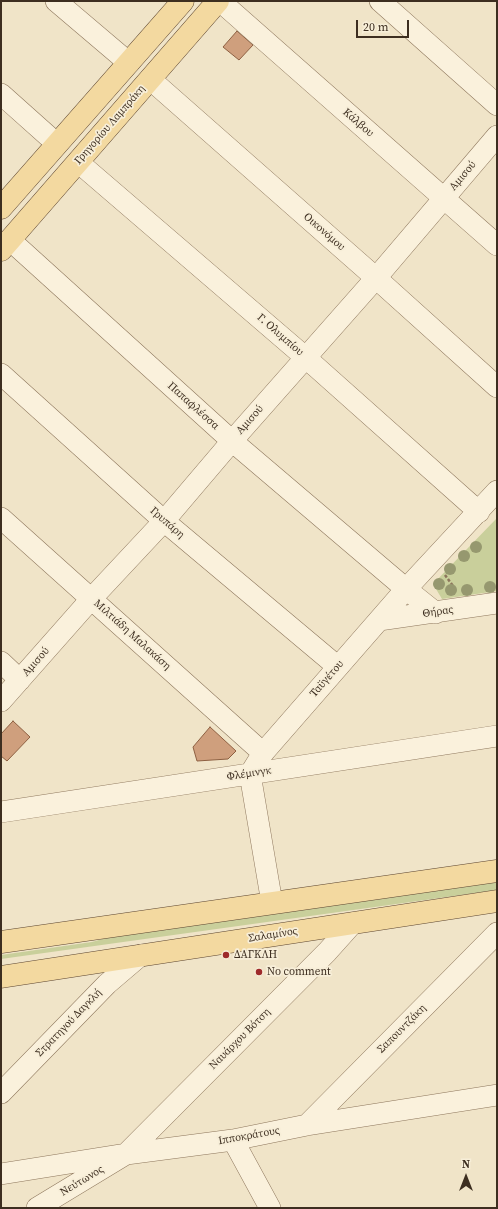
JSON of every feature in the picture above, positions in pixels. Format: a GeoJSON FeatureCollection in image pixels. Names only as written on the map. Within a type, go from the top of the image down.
{"type":"FeatureCollection","features":[{"type":"Feature","properties":{"kind":"main road"},"geometry":{"type":"LineString","coordinates":[[1,208],[183,1]]}},
{"type":"Feature","properties":{"kind":"main road","name":"Γρηγορίου Λαμπράκη"},"geometry":{"type":"LineString","coordinates":[[5,245],[219,1]]}},
{"type":"Feature","properties":{"kind":"main road"},"geometry":{"type":"LineString","coordinates":[[1,942],[497,871]]}},
{"type":"Feature","properties":{"kind":"main road","name":"Σαλαμίνος"},"geometry":{"type":"LineString","coordinates":[[1,977],[497,901]]}},
{"type":"Feature","properties":{"kind":"street"},"geometry":{"type":"LineString","coordinates":[[56,1],[129,63]]}},
{"type":"Feature","properties":{"kind":"street","name":"Κάλβου"},"geometry":{"type":"LineString","coordinates":[[219,1],[497,245]]}},
{"type":"Feature","properties":{"kind":"street"},"geometry":{"type":"LineString","coordinates":[[380,1],[497,105]]}},
{"type":"Feature","properties":{"kind":"street","name":"Οικονόμου"},"geometry":{"type":"LineString","coordinates":[[150,79],[497,387]]}},
{"type":"Feature","properties":{"kind":"street"},"geometry":{"type":"LineString","coordinates":[[1,94],[57,144]]}},
{"type":"Feature","properties":{"kind":"street","name":"Αμισού"},"geometry":{"type":"LineString","coordinates":[[1,701],[92,598],[164,521],[305,357],[376,278],[497,136]]}},
{"type":"Feature","properties":{"kind":"street","name":"Γ. Ολυμπίου"},"geometry":{"type":"LineString","coordinates":[[78,162],[305,357],[479,512]]}},
{"type":"Feature","properties":{"kind":"street","name":"Παπαφλέσσα"},"geometry":{"type":"LineString","coordinates":[[5,245],[232,441],[406,589],[436,612]]}},
{"type":"Feature","properties":{"kind":"street","name":"Γρυπάρη"},"geometry":{"type":"LineString","coordinates":[[1,374],[164,521],[338,667]]}},
{"type":"Feature","properties":{"kind":"street","name":"Ταϋγέτου"},"geometry":{"type":"LineString","coordinates":[[250,774],[263,753],[406,589],[497,491]]}},
{"type":"Feature","properties":{"kind":"street","name":"Μιλτιάδη Μαλακάση"},"geometry":{"type":"LineString","coordinates":[[1,518],[92,598],[263,753]]}},
{"type":"Feature","properties":{"kind":"street","name":"Θήρας"},"geometry":{"type":"LineString","coordinates":[[379,620],[497,604]]}},
{"type":"Feature","properties":{"kind":"street"},"geometry":{"type":"LineString","coordinates":[[1,662],[20,680]]}},
{"type":"Feature","properties":{"kind":"street","name":"Φλέμινγκ"},"geometry":{"type":"LineString","coordinates":[[1,812],[497,736]]}},
{"type":"Feature","properties":{"kind":"street"},"geometry":{"type":"LineString","coordinates":[[250,774],[272,903]]}},
{"type":"Feature","properties":{"kind":"street","name":"Ναυάρχου Βότση"},"geometry":{"type":"LineString","coordinates":[[126,1154],[327,952],[353,923]]}},
{"type":"Feature","properties":{"kind":"street","name":"Σαπουντζάκη"},"geometry":{"type":"LineString","coordinates":[[307,1125],[497,933]]}},
{"type":"Feature","properties":{"kind":"street","name":"Στρατηγού Δαγκλή"},"geometry":{"type":"LineString","coordinates":[[1,1093],[107,984],[141,955]]}},
{"type":"Feature","properties":{"kind":"street","name":"Ιπποκράτους"},"geometry":{"type":"LineString","coordinates":[[1,1174],[126,1154],[234,1140],[307,1125],[495,1094]]}},
{"type":"Feature","properties":{"kind":"street"},"geometry":{"type":"LineString","coordinates":[[234,1140],[270,1208]]}},
{"type":"Feature","properties":{"kind":"street","name":"Νεύτωνος"},"geometry":{"type":"LineString","coordinates":[[37,1208],[126,1154]]}},
{"type":"Feature","properties":{"kind":"path"},"geometry":{"type":"LineString","coordinates":[[444,573],[453,586]]}},
{"type":"Feature","properties":{"kind":"green space"},"geometry":{"type":"Polygon","coordinates":[[[497,518],[497,591],[442,599],[433,584],[497,518]]]}},
{"type":"Feature","properties":{"kind":"green space"},"geometry":{"type":"Polygon","coordinates":[[[497,880],[497,890],[1,959],[1,955],[92,942],[123,933],[497,880]]]}},
{"type":"Feature","properties":{"kind":"building"},"geometry":{"type":"Polygon","coordinates":[[[237,31],[253,45],[239,60],[223,47],[237,31]]]}},
{"type":"Feature","properties":{"kind":"building"},"geometry":{"type":"Polygon","coordinates":[[[13,721],[30,737],[7,761],[1,756],[1,734],[13,721]]]}},
{"type":"Feature","properties":{"kind":"building"},"geometry":{"type":"Polygon","coordinates":[[[210,727],[236,751],[228,759],[197,761],[193,747],[210,727]]]}},
{"type":"Feature","properties":{"kind":"place","name":"ΔΑΓΚΛΗ"},"geometry":{"type":"Point","coordinates":[226,955]}},
{"type":"Feature","properties":{"kind":"place","name":"No comment"},"geometry":{"type":"Point","coordinates":[259,972]}}]}
